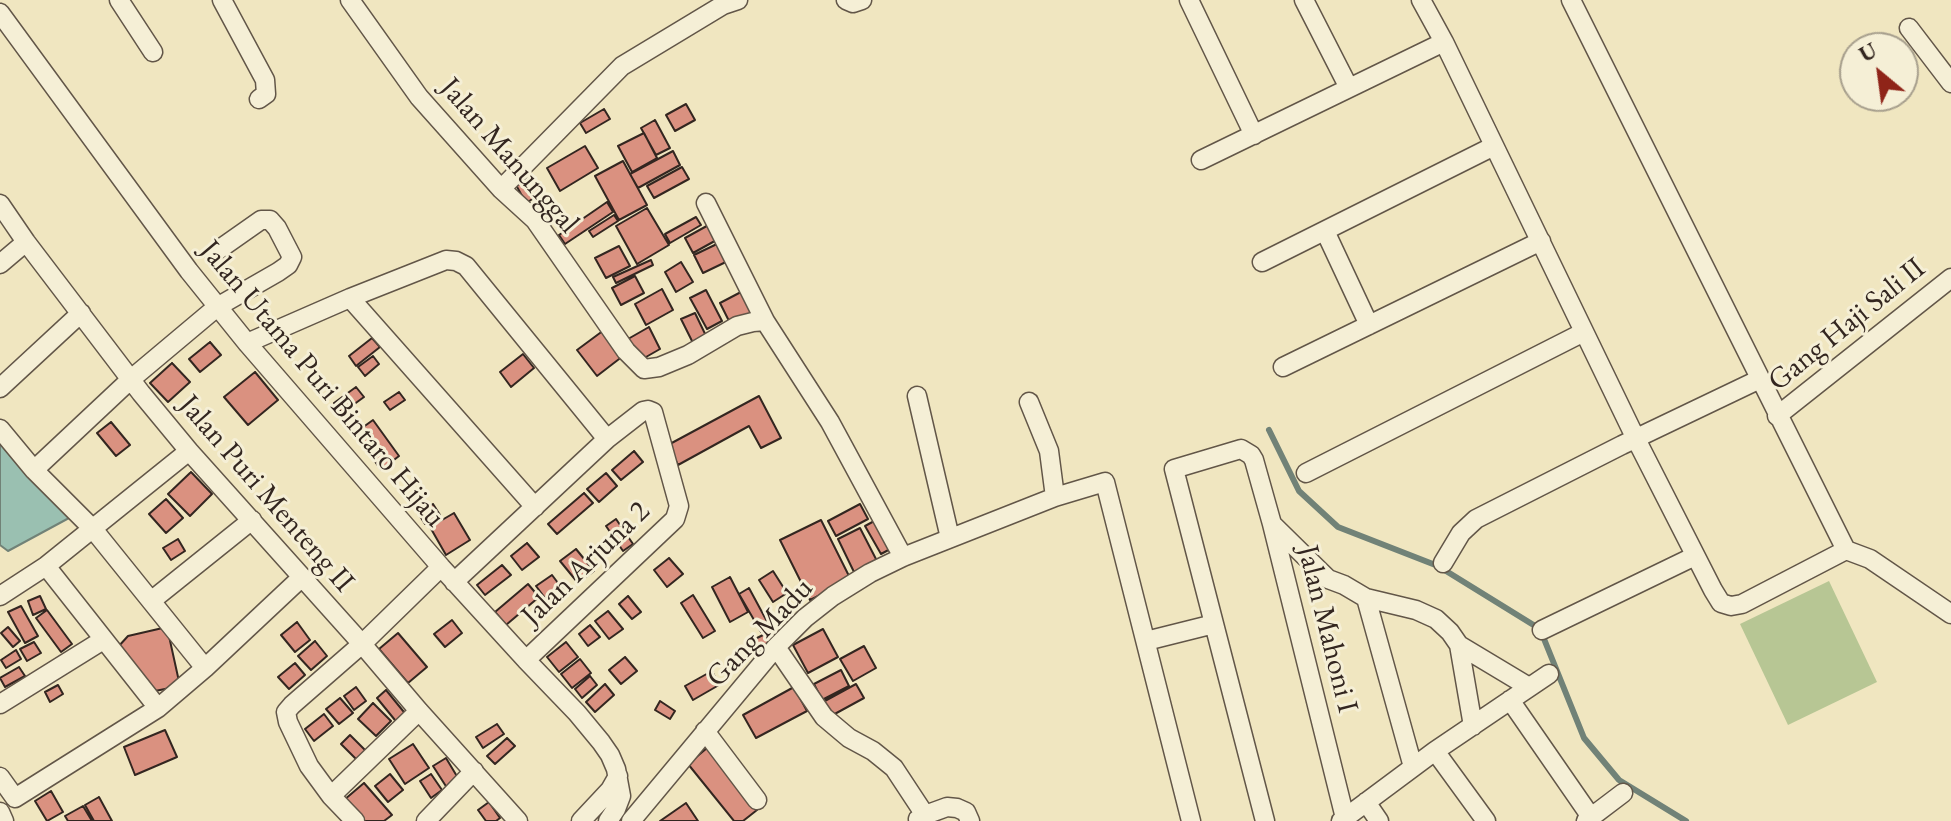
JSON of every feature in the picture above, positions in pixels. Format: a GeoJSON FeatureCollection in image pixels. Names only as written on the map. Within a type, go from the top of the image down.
{"type":"FeatureCollection","features":[{"type":"Feature","properties":{"kind":"street"},"geometry":{"type":"LineString","coordinates":[[119,0],[153,52]]}},
{"type":"Feature","properties":{"kind":"street"},"geometry":{"type":"LineString","coordinates":[[222,0],[265,80],[266,94],[259,99]]}},
{"type":"Feature","properties":{"kind":"street","name":"Jalan Manunggal"},"geometry":{"type":"LineString","coordinates":[[350,0],[419,97],[501,189],[535,220],[626,351],[644,369],[659,367],[688,355],[737,326],[765,321]]}},
{"type":"Feature","properties":{"kind":"street"},"geometry":{"type":"LineString","coordinates":[[501,189],[622,66],[723,5],[738,0]]}},
{"type":"Feature","properties":{"kind":"street"},"geometry":{"type":"LineString","coordinates":[[846,0],[853,3],[862,0]]}},
{"type":"Feature","properties":{"kind":"street"},"geometry":{"type":"LineString","coordinates":[[1189,0],[1254,135]]}},
{"type":"Feature","properties":{"kind":"street"},"geometry":{"type":"LineString","coordinates":[[1304,0],[1349,88]]}},
{"type":"Feature","properties":{"kind":"street"},"geometry":{"type":"LineString","coordinates":[[1421,0],[1636,439],[1721,603],[1731,606],[1742,604],[1846,550]]}},
{"type":"Feature","properties":{"kind":"street"},"geometry":{"type":"LineString","coordinates":[[1571,0],[1846,550],[1870,559],[1951,614]]}},
{"type":"Feature","properties":{"kind":"street","name":"Jalan Utama Puri Bintaro Hijau"},"geometry":{"type":"LineString","coordinates":[[0,13],[217,307],[454,582],[590,728],[610,755],[618,776]]}},
{"type":"Feature","properties":{"kind":"street"},"geometry":{"type":"LineString","coordinates":[[1909,28],[1951,83]]}},
{"type":"Feature","properties":{"kind":"street"},"geometry":{"type":"LineString","coordinates":[[1201,160],[1444,42]]}},
{"type":"Feature","properties":{"kind":"street"},"geometry":{"type":"LineString","coordinates":[[1262,262],[1494,146]]}},
{"type":"Feature","properties":{"kind":"street"},"geometry":{"type":"LineString","coordinates":[[706,203],[765,321],[830,422],[903,557]]}},
{"type":"Feature","properties":{"kind":"street","name":"Jalan Puri Menteng II"},"geometry":{"type":"LineString","coordinates":[[0,204],[130,380],[189,451],[518,821]]}},
{"type":"Feature","properties":{"kind":"street"},"geometry":{"type":"LineString","coordinates":[[34,470],[130,380],[217,307],[278,272],[288,265],[292,257],[270,220],[261,220],[214,253]]}},
{"type":"Feature","properties":{"kind":"street"},"geometry":{"type":"LineString","coordinates":[[1325,231],[1369,325]]}},
{"type":"Feature","properties":{"kind":"street"},"geometry":{"type":"LineString","coordinates":[[1283,367],[1541,241]]}},
{"type":"Feature","properties":{"kind":"street"},"geometry":{"type":"LineString","coordinates":[[0,264],[26,242]]}},
{"type":"Feature","properties":{"kind":"street"},"geometry":{"type":"LineString","coordinates":[[247,343],[446,260],[466,266],[607,439],[454,582]]}},
{"type":"Feature","properties":{"kind":"street","name":"Gang Haji Sali II"},"geometry":{"type":"LineString","coordinates":[[1777,416],[1951,278]]}},
{"type":"Feature","properties":{"kind":"street"},"geometry":{"type":"LineString","coordinates":[[350,298],[535,507]]}},
{"type":"Feature","properties":{"kind":"street"},"geometry":{"type":"LineString","coordinates":[[0,388],[81,313]]}},
{"type":"Feature","properties":{"kind":"street"},"geometry":{"type":"LineString","coordinates":[[1306,473],[1584,332]]}},
{"type":"Feature","properties":{"kind":"street"},"geometry":{"type":"LineString","coordinates":[[1443,563],[1461,533],[1476,519],[1760,379]]}},
{"type":"Feature","properties":{"kind":"street"},"geometry":{"type":"LineString","coordinates":[[917,396],[950,538]]}},
{"type":"Feature","properties":{"kind":"street"},"geometry":{"type":"LineString","coordinates":[[1029,402],[1049,451],[1055,497]]}},
{"type":"Feature","properties":{"kind":"street","name":"Jalan Arjuna 2"},"geometry":{"type":"LineString","coordinates":[[526,660],[675,519],[679,506],[653,412],[643,411],[607,439]]}},
{"type":"Feature","properties":{"kind":"street"},"geometry":{"type":"LineString","coordinates":[[0,429],[34,470],[93,529],[205,668]]}},
{"type":"Feature","properties":{"kind":"street","name":"Jalan Mahoni I"},"geometry":{"type":"LineString","coordinates":[[1214,624],[1174,469],[1241,449],[1251,455],[1272,524],[1343,820]]}},
{"type":"Feature","properties":{"kind":"street"},"geometry":{"type":"LineString","coordinates":[[0,596],[46,566],[189,451]]}},
{"type":"Feature","properties":{"kind":"street","name":"Gang Madu"},"geometry":{"type":"LineString","coordinates":[[631,821],[776,647],[833,596],[903,557],[1055,497],[1105,482],[1146,641]]}},
{"type":"Feature","properties":{"kind":"street"},"geometry":{"type":"LineString","coordinates":[[151,601],[252,520]]}},
{"type":"Feature","properties":{"kind":"street"},"geometry":{"type":"LineString","coordinates":[[1272,524],[1328,579],[1366,598],[1416,610],[1436,619],[1459,645],[1529,687]]}},
{"type":"Feature","properties":{"kind":"street"},"geometry":{"type":"LineString","coordinates":[[1542,630],[1695,556]]}},
{"type":"Feature","properties":{"kind":"street"},"geometry":{"type":"LineString","coordinates":[[46,566],[158,708]]}},
{"type":"Feature","properties":{"kind":"street"},"geometry":{"type":"LineString","coordinates":[[355,821],[309,766],[286,712],[441,567]]}},
{"type":"Feature","properties":{"kind":"street"},"geometry":{"type":"LineString","coordinates":[[0,777],[15,798],[158,708],[302,577]]}},
{"type":"Feature","properties":{"kind":"street"},"geometry":{"type":"LineString","coordinates":[[1366,598],[1413,767]]}},
{"type":"Feature","properties":{"kind":"street"},"geometry":{"type":"LineString","coordinates":[[1191,821],[1146,641],[1214,624],[1265,821]]}},
{"type":"Feature","properties":{"kind":"street"},"geometry":{"type":"LineString","coordinates":[[0,704],[103,640]]}},
{"type":"Feature","properties":{"kind":"street"},"geometry":{"type":"LineString","coordinates":[[1459,645],[1473,726]]}},
{"type":"Feature","properties":{"kind":"street"},"geometry":{"type":"LineString","coordinates":[[776,647],[824,717],[894,768],[920,818],[947,807],[966,812],[970,821]]}},
{"type":"Feature","properties":{"kind":"street"},"geometry":{"type":"LineString","coordinates":[[1343,820],[1435,751],[1549,674]]}},
{"type":"Feature","properties":{"kind":"street"},"geometry":{"type":"LineString","coordinates":[[1510,700],[1588,819],[1623,793]]}},
{"type":"Feature","properties":{"kind":"street"},"geometry":{"type":"LineString","coordinates":[[331,796],[419,711]]}},
{"type":"Feature","properties":{"kind":"street"},"geometry":{"type":"LineString","coordinates":[[705,731],[757,800]]}},
{"type":"Feature","properties":{"kind":"street"},"geometry":{"type":"LineString","coordinates":[[1435,751],[1486,821]]}},
{"type":"Feature","properties":{"kind":"street"},"geometry":{"type":"LineString","coordinates":[[426,821],[474,771]]}},
{"type":"Feature","properties":{"kind":"street"},"geometry":{"type":"LineString","coordinates":[[581,821],[610,790],[618,776]]}},
{"type":"Feature","properties":{"kind":"street"},"geometry":{"type":"LineString","coordinates":[[608,821],[621,796],[618,776]]}},
{"type":"Feature","properties":{"kind":"street"},"geometry":{"type":"LineString","coordinates":[[1366,802],[1379,821]]}},
{"type":"Feature","properties":{"kind":"street"},"geometry":{"type":"LineString","coordinates":[[0,812],[4,821]]}},
{"type":"Feature","properties":{"kind":"green space"},"geometry":{"type":"Polygon","coordinates":[[[1829,581],[1877,682],[1788,725],[1740,624],[1829,581]]]}},
{"type":"Feature","properties":{"kind":"shaded area"},"geometry":{"type":"Polygon","coordinates":[[[0,439],[69,518],[8,551],[0,545],[0,439]]]}},
{"type":"Feature","properties":{"kind":"building"},"geometry":{"type":"Polygon","coordinates":[[[686,104],[695,120],[675,131],[666,115],[686,104]]]}},
{"type":"Feature","properties":{"kind":"building"},"geometry":{"type":"Polygon","coordinates":[[[604,109],[610,119],[586,133],[580,123],[604,109]]]}},
{"type":"Feature","properties":{"kind":"building"},"geometry":{"type":"Polygon","coordinates":[[[655,120],[670,148],[656,155],[641,128],[655,120]]]}},
{"type":"Feature","properties":{"kind":"building"},"geometry":{"type":"Polygon","coordinates":[[[644,133],[657,158],[632,172],[618,146],[644,133]]]}},
{"type":"Feature","properties":{"kind":"building"},"geometry":{"type":"Polygon","coordinates":[[[585,146],[598,168],[560,191],[547,168],[585,146]]]}},
{"type":"Feature","properties":{"kind":"building"},"geometry":{"type":"Polygon","coordinates":[[[673,151],[680,165],[638,188],[630,174],[673,151]]]}},
{"type":"Feature","properties":{"kind":"building"},"geometry":{"type":"Polygon","coordinates":[[[623,161],[647,205],[619,220],[595,176],[623,161]]]}},
{"type":"Feature","properties":{"kind":"building"},"geometry":{"type":"Polygon","coordinates":[[[682,167],[689,179],[654,198],[647,186],[682,167]]]}},
{"type":"Feature","properties":{"kind":"building"},"geometry":{"type":"Polygon","coordinates":[[[532,176],[542,193],[526,203],[516,185],[532,176]]]}},
{"type":"Feature","properties":{"kind":"building"},"geometry":{"type":"Polygon","coordinates":[[[607,202],[613,212],[565,244],[559,235],[607,202]]]}},
{"type":"Feature","properties":{"kind":"building"},"geometry":{"type":"Polygon","coordinates":[[[647,208],[669,245],[637,264],[616,226],[647,208]]]}},
{"type":"Feature","properties":{"kind":"building"},"geometry":{"type":"Polygon","coordinates":[[[614,215],[618,221],[593,237],[589,231],[614,215]]]}},
{"type":"Feature","properties":{"kind":"building"},"geometry":{"type":"Polygon","coordinates":[[[696,217],[701,225],[670,243],[665,234],[696,217]]]}},
{"type":"Feature","properties":{"kind":"building"},"geometry":{"type":"Polygon","coordinates":[[[714,222],[722,237],[693,253],[685,238],[714,222]]]}},
{"type":"Feature","properties":{"kind":"building"},"geometry":{"type":"Polygon","coordinates":[[[721,242],[730,260],[703,273],[694,255],[721,242]]]}},
{"type":"Feature","properties":{"kind":"building"},"geometry":{"type":"Polygon","coordinates":[[[619,246],[630,266],[606,278],[595,258],[619,246]]]}},
{"type":"Feature","properties":{"kind":"building"},"geometry":{"type":"Polygon","coordinates":[[[651,260],[653,265],[616,283],[613,277],[651,260]]]}},
{"type":"Feature","properties":{"kind":"building"},"geometry":{"type":"Polygon","coordinates":[[[681,262],[693,282],[676,292],[665,272],[681,262]]]}},
{"type":"Feature","properties":{"kind":"building"},"geometry":{"type":"Polygon","coordinates":[[[635,276],[644,293],[621,305],[612,288],[635,276]]]}},
{"type":"Feature","properties":{"kind":"building"},"geometry":{"type":"Polygon","coordinates":[[[662,289],[673,310],[646,325],[635,304],[662,289]]]}},
{"type":"Feature","properties":{"kind":"building"},"geometry":{"type":"Polygon","coordinates":[[[706,290],[722,321],[707,329],[690,298],[706,290]]]}},
{"type":"Feature","properties":{"kind":"building"},"geometry":{"type":"Polygon","coordinates":[[[741,292],[752,314],[731,325],[720,303],[741,292]]]}},
{"type":"Feature","properties":{"kind":"building"},"geometry":{"type":"Polygon","coordinates":[[[695,313],[708,340],[695,347],[681,319],[695,313]]]}},
{"type":"Feature","properties":{"kind":"building"},"geometry":{"type":"Polygon","coordinates":[[[649,327],[660,349],[639,361],[628,339],[649,327]]]}},
{"type":"Feature","properties":{"kind":"building"},"geometry":{"type":"Polygon","coordinates":[[[604,330],[623,356],[597,376],[577,350],[604,330]]]}},
{"type":"Feature","properties":{"kind":"building"},"geometry":{"type":"Polygon","coordinates":[[[372,338],[380,347],[356,366],[349,356],[372,338]]]}},
{"type":"Feature","properties":{"kind":"building"},"geometry":{"type":"Polygon","coordinates":[[[210,342],[221,355],[200,372],[189,359],[210,342]]]}},
{"type":"Feature","properties":{"kind":"building"},"geometry":{"type":"Polygon","coordinates":[[[523,354],[534,368],[511,387],[500,372],[523,354]]]}},
{"type":"Feature","properties":{"kind":"building"},"geometry":{"type":"Polygon","coordinates":[[[373,356],[379,364],[365,376],[358,367],[373,356]]]}},
{"type":"Feature","properties":{"kind":"building"},"geometry":{"type":"Polygon","coordinates":[[[172,363],[190,382],[168,402],[150,383],[172,363]]]}},
{"type":"Feature","properties":{"kind":"building"},"geometry":{"type":"Polygon","coordinates":[[[255,372],[278,400],[248,425],[224,397],[255,372]]]}},
{"type":"Feature","properties":{"kind":"building"},"geometry":{"type":"Polygon","coordinates":[[[356,387],[364,397],[342,413],[334,403],[356,387]]]}},
{"type":"Feature","properties":{"kind":"building"},"geometry":{"type":"Polygon","coordinates":[[[399,392],[405,400],[390,410],[384,402],[399,392]]]}},
{"type":"Feature","properties":{"kind":"building"},"geometry":{"type":"Polygon","coordinates":[[[759,396],[781,438],[761,448],[749,426],[678,465],[668,445],[759,396]]]}},
{"type":"Feature","properties":{"kind":"building"},"geometry":{"type":"Polygon","coordinates":[[[373,420],[399,456],[381,470],[355,433],[373,420]]]}},
{"type":"Feature","properties":{"kind":"building"},"geometry":{"type":"Polygon","coordinates":[[[111,422],[130,445],[116,456],[97,433],[111,422]]]}},
{"type":"Feature","properties":{"kind":"building"},"geometry":{"type":"Polygon","coordinates":[[[634,451],[643,462],[621,480],[612,470],[634,451]]]}},
{"type":"Feature","properties":{"kind":"building"},"geometry":{"type":"Polygon","coordinates":[[[191,472],[212,494],[190,516],[168,494],[191,472]]]}},
{"type":"Feature","properties":{"kind":"building"},"geometry":{"type":"Polygon","coordinates":[[[606,473],[617,486],[599,502],[587,489],[606,473]]]}},
{"type":"Feature","properties":{"kind":"building"},"geometry":{"type":"Polygon","coordinates":[[[584,493],[593,503],[557,534],[548,524],[584,493]]]}},
{"type":"Feature","properties":{"kind":"building"},"geometry":{"type":"Polygon","coordinates":[[[166,499],[183,518],[166,533],[149,514],[166,499]]]}},
{"type":"Feature","properties":{"kind":"building"},"geometry":{"type":"Polygon","coordinates":[[[433,504],[440,515],[425,524],[418,513],[433,504]]]}},
{"type":"Feature","properties":{"kind":"building"},"geometry":{"type":"Polygon","coordinates":[[[860,504],[868,519],[836,536],[828,521],[860,504]]]}},
{"type":"Feature","properties":{"kind":"building"},"geometry":{"type":"Polygon","coordinates":[[[454,513],[470,540],[446,555],[430,527],[454,513]]]}},
{"type":"Feature","properties":{"kind":"building"},"geometry":{"type":"Polygon","coordinates":[[[616,519],[633,544],[623,551],[606,526],[616,519]]]}},
{"type":"Feature","properties":{"kind":"building"},"geometry":{"type":"Polygon","coordinates":[[[878,519],[894,547],[881,554],[865,526],[878,519]]]}},
{"type":"Feature","properties":{"kind":"building"},"geometry":{"type":"Polygon","coordinates":[[[821,520],[851,580],[810,600],[780,540],[821,520]]]}},
{"type":"Feature","properties":{"kind":"building"},"geometry":{"type":"Polygon","coordinates":[[[860,528],[877,561],[854,572],[838,539],[860,528]]]}},
{"type":"Feature","properties":{"kind":"building"},"geometry":{"type":"Polygon","coordinates":[[[178,539],[185,551],[171,560],[163,548],[178,539]]]}},
{"type":"Feature","properties":{"kind":"building"},"geometry":{"type":"Polygon","coordinates":[[[527,543],[539,557],[522,570],[511,556],[527,543]]]}},
{"type":"Feature","properties":{"kind":"building"},"geometry":{"type":"Polygon","coordinates":[[[576,549],[594,571],[578,583],[560,561],[576,549]]]}},
{"type":"Feature","properties":{"kind":"building"},"geometry":{"type":"Polygon","coordinates":[[[669,558],[683,574],[667,587],[654,570],[669,558]]]}},
{"type":"Feature","properties":{"kind":"building"},"geometry":{"type":"Polygon","coordinates":[[[502,565],[511,575],[485,595],[477,585],[502,565]]]}},
{"type":"Feature","properties":{"kind":"building"},"geometry":{"type":"Polygon","coordinates":[[[773,571],[787,593],[773,602],[759,580],[773,571]]]}},
{"type":"Feature","properties":{"kind":"building"},"geometry":{"type":"Polygon","coordinates":[[[552,575],[567,595],[551,606],[536,586],[552,575]]]}},
{"type":"Feature","properties":{"kind":"building"},"geometry":{"type":"Polygon","coordinates":[[[730,577],[748,612],[730,622],[712,587],[730,577]]]}},
{"type":"Feature","properties":{"kind":"building"},"geometry":{"type":"Polygon","coordinates":[[[528,584],[539,597],[506,625],[495,612],[528,584]]]}},
{"type":"Feature","properties":{"kind":"building"},"geometry":{"type":"Polygon","coordinates":[[[749,588],[770,627],[761,632],[739,594],[749,588]]]}},
{"type":"Feature","properties":{"kind":"building"},"geometry":{"type":"Polygon","coordinates":[[[693,595],[715,631],[703,638],[681,603],[693,595]]]}},
{"type":"Feature","properties":{"kind":"building"},"geometry":{"type":"Polygon","coordinates":[[[40,596],[46,609],[33,615],[28,601],[40,596]]]}},
{"type":"Feature","properties":{"kind":"building"},"geometry":{"type":"Polygon","coordinates":[[[628,596],[641,612],[632,619],[619,604],[628,596]]]}},
{"type":"Feature","properties":{"kind":"building"},"geometry":{"type":"Polygon","coordinates":[[[21,606],[38,636],[25,643],[8,612],[21,606]]]}},
{"type":"Feature","properties":{"kind":"building"},"geometry":{"type":"Polygon","coordinates":[[[47,610],[72,644],[61,652],[36,618],[47,610]]]}},
{"type":"Feature","properties":{"kind":"building"},"geometry":{"type":"Polygon","coordinates":[[[608,611],[623,629],[609,639],[595,621],[608,611]]]}},
{"type":"Feature","properties":{"kind":"building"},"geometry":{"type":"Polygon","coordinates":[[[452,620],[462,633],[445,647],[434,634],[452,620]]]}},
{"type":"Feature","properties":{"kind":"building"},"geometry":{"type":"Polygon","coordinates":[[[297,622],[310,640],[295,652],[281,635],[297,622]]]}},
{"type":"Feature","properties":{"kind":"building"},"geometry":{"type":"Polygon","coordinates":[[[590,625],[600,637],[588,646],[579,634],[590,625]]]}},
{"type":"Feature","properties":{"kind":"building"},"geometry":{"type":"Polygon","coordinates":[[[8,627],[20,641],[13,647],[1,633],[8,627]]]}},
{"type":"Feature","properties":{"kind":"building"},"geometry":{"type":"Polygon","coordinates":[[[167,627],[180,686],[155,691],[118,647],[128,636],[167,627]]]}},
{"type":"Feature","properties":{"kind":"building"},"geometry":{"type":"Polygon","coordinates":[[[823,629],[838,657],[808,673],[793,645],[823,629]]]}},
{"type":"Feature","properties":{"kind":"building"},"geometry":{"type":"Polygon","coordinates":[[[771,631],[776,641],[759,650],[753,640],[771,631]]]}},
{"type":"Feature","properties":{"kind":"building"},"geometry":{"type":"Polygon","coordinates":[[[398,633],[427,667],[408,683],[379,649],[398,633]]]}},
{"type":"Feature","properties":{"kind":"building"},"geometry":{"type":"Polygon","coordinates":[[[315,641],[327,656],[311,670],[298,656],[315,641]]]}},
{"type":"Feature","properties":{"kind":"building"},"geometry":{"type":"Polygon","coordinates":[[[34,642],[41,653],[27,661],[20,649],[34,642]]]}},
{"type":"Feature","properties":{"kind":"building"},"geometry":{"type":"Polygon","coordinates":[[[566,642],[578,657],[559,672],[547,657],[566,642]]]}},
{"type":"Feature","properties":{"kind":"building"},"geometry":{"type":"Polygon","coordinates":[[[864,646],[876,668],[853,681],[840,659],[864,646]]]}},
{"type":"Feature","properties":{"kind":"building"},"geometry":{"type":"Polygon","coordinates":[[[16,650],[21,659],[6,668],[1,660],[16,650]]]}},
{"type":"Feature","properties":{"kind":"building"},"geometry":{"type":"Polygon","coordinates":[[[625,657],[637,671],[621,684],[609,670],[625,657]]]}},
{"type":"Feature","properties":{"kind":"building"},"geometry":{"type":"Polygon","coordinates":[[[580,659],[591,673],[572,688],[561,674],[580,659]]]}},
{"type":"Feature","properties":{"kind":"building"},"geometry":{"type":"Polygon","coordinates":[[[295,663],[305,675],[289,689],[278,677],[295,663]]]}},
{"type":"Feature","properties":{"kind":"building"},"geometry":{"type":"Polygon","coordinates":[[[19,667],[25,676],[5,687],[0,678],[19,667]]]}},
{"type":"Feature","properties":{"kind":"building"},"geometry":{"type":"Polygon","coordinates":[[[841,670],[849,686],[822,700],[814,684],[841,670]]]}},
{"type":"Feature","properties":{"kind":"building"},"geometry":{"type":"Polygon","coordinates":[[[712,671],[719,685],[693,700],[685,686],[712,671]]]}},
{"type":"Feature","properties":{"kind":"building"},"geometry":{"type":"Polygon","coordinates":[[[590,676],[597,685],[582,698],[575,689],[590,676]]]}},
{"type":"Feature","properties":{"kind":"building"},"geometry":{"type":"Polygon","coordinates":[[[605,684],[614,695],[595,712],[586,702],[605,684]]]}},
{"type":"Feature","properties":{"kind":"building"},"geometry":{"type":"Polygon","coordinates":[[[856,684],[864,698],[831,716],[823,702],[856,684]]]}},
{"type":"Feature","properties":{"kind":"building"},"geometry":{"type":"Polygon","coordinates":[[[58,685],[63,694],[50,702],[45,692],[58,685]]]}},
{"type":"Feature","properties":{"kind":"building"},"geometry":{"type":"Polygon","coordinates":[[[356,687],[366,701],[354,710],[344,696],[356,687]]]}},
{"type":"Feature","properties":{"kind":"building"},"geometry":{"type":"Polygon","coordinates":[[[794,687],[807,711],[756,738],[743,715],[794,687]]]}},
{"type":"Feature","properties":{"kind":"building"},"geometry":{"type":"Polygon","coordinates":[[[386,690],[408,717],[399,725],[377,698],[386,690]]]}},
{"type":"Feature","properties":{"kind":"building"},"geometry":{"type":"Polygon","coordinates":[[[340,698],[353,713],[339,724],[326,709],[340,698]]]}},
{"type":"Feature","properties":{"kind":"building"},"geometry":{"type":"Polygon","coordinates":[[[660,701],[675,711],[670,719],[655,710],[660,701]]]}},
{"type":"Feature","properties":{"kind":"building"},"geometry":{"type":"Polygon","coordinates":[[[373,703],[391,721],[376,736],[358,719],[373,703]]]}},
{"type":"Feature","properties":{"kind":"building"},"geometry":{"type":"Polygon","coordinates":[[[324,714],[333,726],[314,741],[305,729],[324,714]]]}},
{"type":"Feature","properties":{"kind":"building"},"geometry":{"type":"Polygon","coordinates":[[[497,724],[504,734],[483,748],[476,737],[497,724]]]}},
{"type":"Feature","properties":{"kind":"building"},"geometry":{"type":"Polygon","coordinates":[[[165,730],[177,757],[135,775],[124,747],[165,730]]]}},
{"type":"Feature","properties":{"kind":"building"},"geometry":{"type":"Polygon","coordinates":[[[350,735],[367,752],[358,761],[341,744],[350,735]]]}},
{"type":"Feature","properties":{"kind":"building"},"geometry":{"type":"Polygon","coordinates":[[[507,738],[515,746],[495,764],[487,756],[507,738]]]}},
{"type":"Feature","properties":{"kind":"building"},"geometry":{"type":"Polygon","coordinates":[[[413,744],[429,768],[405,784],[389,759],[413,744]]]}},
{"type":"Feature","properties":{"kind":"building"},"geometry":{"type":"Polygon","coordinates":[[[707,748],[757,810],[743,821],[734,821],[688,764],[707,748]]]}},
{"type":"Feature","properties":{"kind":"building"},"geometry":{"type":"Polygon","coordinates":[[[446,758],[461,783],[449,791],[433,766],[446,758]]]}},
{"type":"Feature","properties":{"kind":"building"},"geometry":{"type":"Polygon","coordinates":[[[390,774],[403,790],[388,802],[375,786],[390,774]]]}},
{"type":"Feature","properties":{"kind":"building"},"geometry":{"type":"Polygon","coordinates":[[[431,774],[442,790],[431,798],[420,781],[431,774]]]}},
{"type":"Feature","properties":{"kind":"building"},"geometry":{"type":"Polygon","coordinates":[[[364,783],[392,815],[384,821],[363,821],[344,800],[364,783]]]}},
{"type":"Feature","properties":{"kind":"building"},"geometry":{"type":"Polygon","coordinates":[[[51,791],[63,812],[47,821],[35,801],[51,791]]]}},
{"type":"Feature","properties":{"kind":"building"},"geometry":{"type":"Polygon","coordinates":[[[99,797],[112,821],[94,821],[85,805],[99,797]]]}},
{"type":"Feature","properties":{"kind":"building"},"geometry":{"type":"Polygon","coordinates":[[[489,802],[500,818],[496,821],[486,821],[478,810],[489,802]]]}},
{"type":"Feature","properties":{"kind":"building"},"geometry":{"type":"Polygon","coordinates":[[[686,803],[698,821],[660,821],[686,803]]]}},
{"type":"Feature","properties":{"kind":"building"},"geometry":{"type":"Polygon","coordinates":[[[83,806],[92,821],[68,821],[65,816],[83,806]]]}},
{"type":"Feature","properties":{"kind":"waterway"},"geometry":{"type":"LineString","coordinates":[[1269,430],[1299,491],[1338,527],[1438,566],[1540,629],[1584,738],[1619,780],[1686,821]]}}]}
